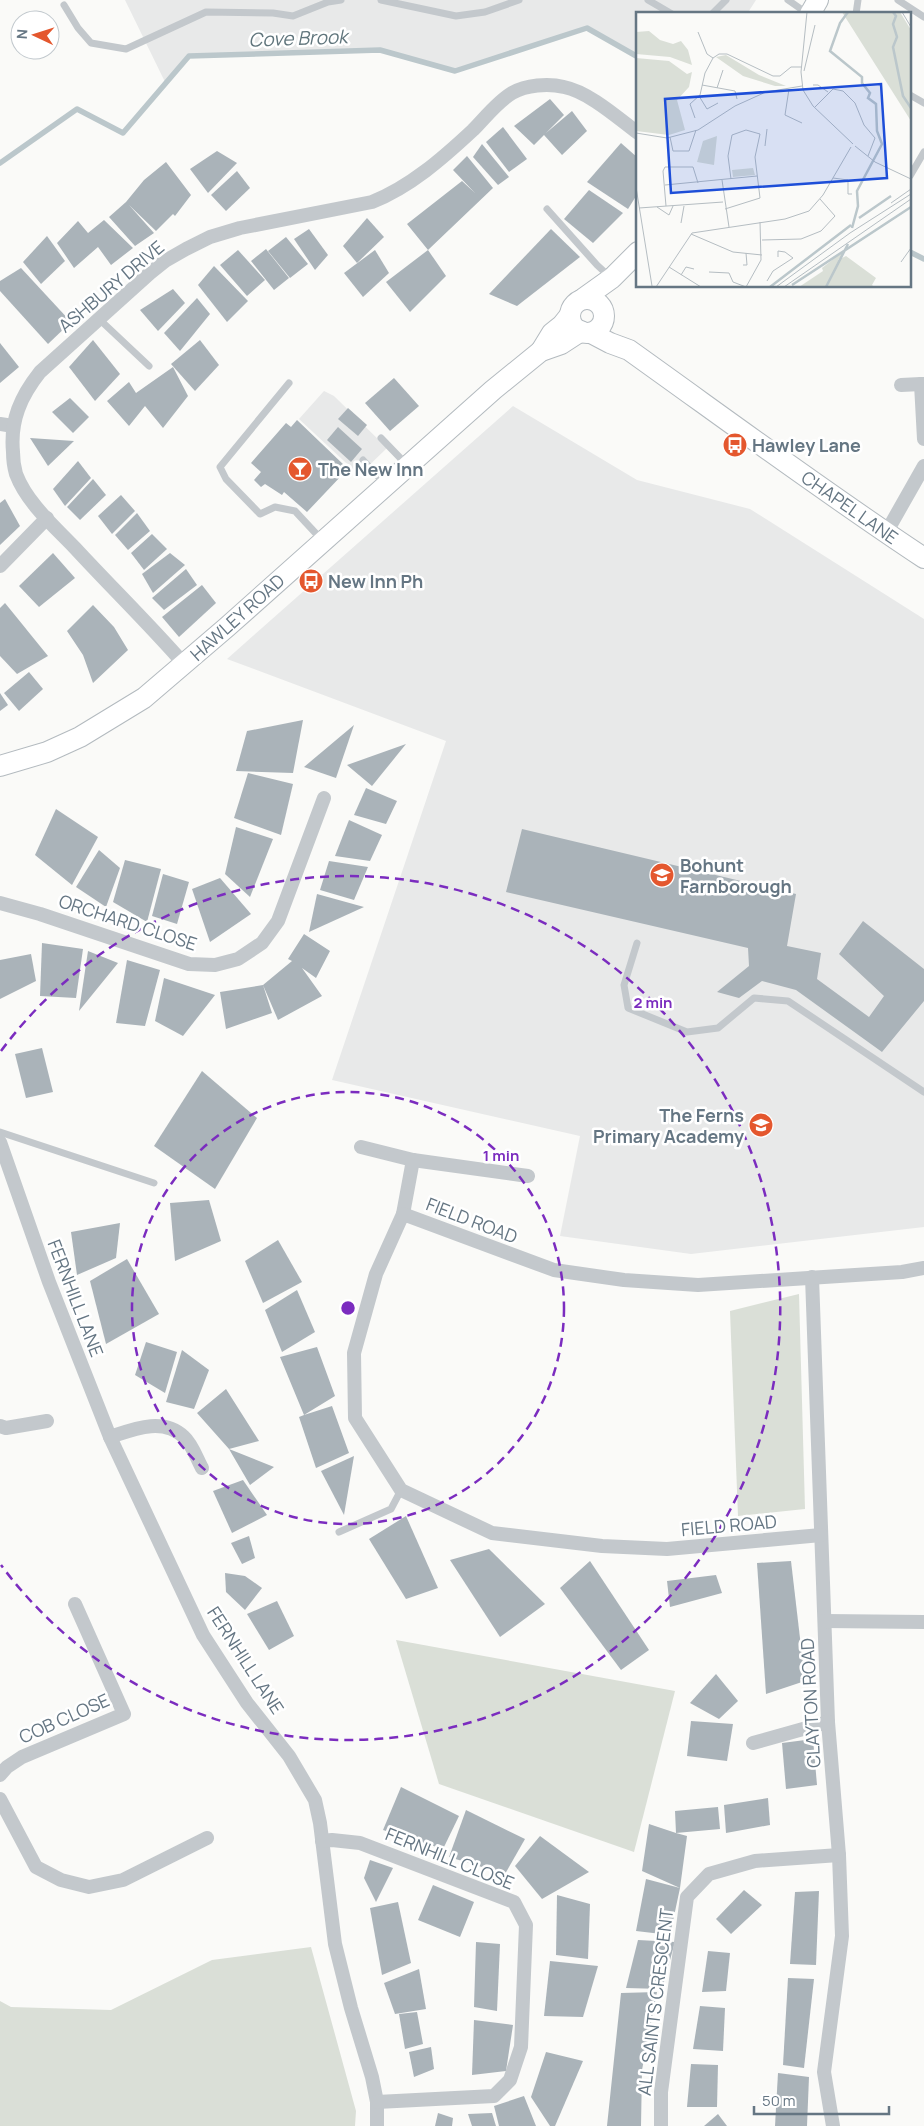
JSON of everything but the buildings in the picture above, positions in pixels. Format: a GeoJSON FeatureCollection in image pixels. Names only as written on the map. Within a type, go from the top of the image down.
{"type":"FeatureCollection","features":[{"type":"Feature","properties":{"kind":"main road"},"geometry":{"type":"LineString","coordinates":[[810,12],[818,0]]}},
{"type":"Feature","properties":{"kind":"main road"},"geometry":{"type":"LineString","coordinates":[[612,278],[602,326],[581,326],[573,305],[612,278],[636,254]]}},
{"type":"Feature","properties":{"kind":"main road"},"geometry":{"type":"LineString","coordinates":[[584,298],[597,301],[604,313]]}},
{"type":"Feature","properties":{"kind":"main road","name":"CHAPEL LANE"},"geometry":{"type":"LineString","coordinates":[[604,313],[629,350]]}},
{"type":"Feature","properties":{"kind":"main road","name":"HAWLEY ROAD"},"geometry":{"type":"LineString","coordinates":[[0,766],[47,752],[80,737],[144,698],[492,390],[541,351],[552,333],[562,325],[581,326]]}},
{"type":"Feature","properties":{"kind":"main road","name":"CHAPEL LANE"},"geometry":{"type":"LineString","coordinates":[[581,326],[610,344],[629,350],[770,449],[834,498],[924,558]]}},
{"type":"Feature","properties":{"kind":"street","name":"ASHBURY DRIVE"},"geometry":{"type":"LineString","coordinates":[[184,664],[46,518],[22,485],[16,473],[6,425],[40,372],[165,261],[210,237],[240,228],[372,202],[389,195],[408,184],[461,141],[504,100],[524,88],[542,85],[564,87],[581,93],[636,132]]}},
{"type":"Feature","properties":{"kind":"street"},"geometry":{"type":"LineString","coordinates":[[901,385],[922,384],[924,439]]}},
{"type":"Feature","properties":{"kind":"street"},"geometry":{"type":"LineString","coordinates":[[886,533],[924,466]]}},
{"type":"Feature","properties":{"kind":"street"},"geometry":{"type":"LineString","coordinates":[[0,566],[46,518]]}},
{"type":"Feature","properties":{"kind":"street","name":"ORCHARD CLOSE"},"geometry":{"type":"LineString","coordinates":[[0,903],[40,914],[189,964],[215,965],[238,959],[262,942],[278,921],[324,798]]}},
{"type":"Feature","properties":{"kind":"street","name":"FERNHILL LANE"},"geometry":{"type":"LineString","coordinates":[[0,1142],[49,1282],[110,1437],[203,1636],[247,1702],[289,1756],[311,1794],[316,1808],[322,1841],[335,1944],[377,2102],[377,2126]]}},
{"type":"Feature","properties":{"kind":"street"},"geometry":{"type":"LineString","coordinates":[[361,1146],[413,1160],[528,1176]]}},
{"type":"Feature","properties":{"kind":"street"},"geometry":{"type":"LineString","coordinates":[[403,1214],[413,1160]]}},
{"type":"Feature","properties":{"kind":"street","name":"FIELD ROAD"},"geometry":{"type":"LineString","coordinates":[[821,1535],[667,1549],[602,1546],[492,1533],[400,1490],[355,1418],[354,1353],[376,1274],[403,1214],[554,1270],[624,1280],[698,1285],[902,1272],[924,1268]]}},
{"type":"Feature","properties":{"kind":"street","name":"CLAYTON ROAD"},"geometry":{"type":"LineString","coordinates":[[812,1277],[828,1722],[839,1855],[842,1936],[824,2072],[833,2126]]}},
{"type":"Feature","properties":{"kind":"street"},"geometry":{"type":"LineString","coordinates":[[0,1426],[6,1428],[47,1421]]}},
{"type":"Feature","properties":{"kind":"street"},"geometry":{"type":"LineString","coordinates":[[110,1437],[142,1427],[168,1426],[185,1438],[202,1468]]}},
{"type":"Feature","properties":{"kind":"street","name":"COB CLOSE"},"geometry":{"type":"LineString","coordinates":[[0,1775],[7,1767],[22,1757],[124,1714],[75,1604]]}},
{"type":"Feature","properties":{"kind":"street"},"geometry":{"type":"LineString","coordinates":[[825,1621],[924,1622]]}},
{"type":"Feature","properties":{"kind":"street"},"geometry":{"type":"LineString","coordinates":[[753,1743],[828,1722]]}},
{"type":"Feature","properties":{"kind":"street"},"geometry":{"type":"LineString","coordinates":[[0,1799],[36,1867],[61,1880],[89,1887],[123,1880],[207,1838]]}},
{"type":"Feature","properties":{"kind":"street","name":"FERNHILL CLOSE"},"geometry":{"type":"LineString","coordinates":[[322,1841],[332,1840],[360,1843],[480,1887],[514,1902],[526,1925],[521,2047],[510,2080],[494,2096],[377,2102]]}},
{"type":"Feature","properties":{"kind":"street","name":"ALL SAINTS CRESCENT"},"geometry":{"type":"LineString","coordinates":[[661,2126],[661,2092],[687,1897],[709,1874],[755,1861],[839,1855]]}},
{"type":"Feature","properties":{"kind":"lane"},"geometry":{"type":"LineString","coordinates":[[64,5],[78,28],[91,43],[126,49],[206,12],[265,13],[293,16],[328,2],[341,0]]}},
{"type":"Feature","properties":{"kind":"lane"},"geometry":{"type":"LineString","coordinates":[[381,0],[456,16],[485,12],[519,0]]}},
{"type":"Feature","properties":{"kind":"lane"},"geometry":{"type":"LineString","coordinates":[[648,0],[669,12]]}},
{"type":"Feature","properties":{"kind":"lane"},"geometry":{"type":"LineString","coordinates":[[714,12],[726,0]]}},
{"type":"Feature","properties":{"kind":"lane"},"geometry":{"type":"LineString","coordinates":[[788,0],[806,12]]}},
{"type":"Feature","properties":{"kind":"lane"},"geometry":{"type":"LineString","coordinates":[[898,0],[924,17]]}},
{"type":"Feature","properties":{"kind":"lane"},"geometry":{"type":"LineString","coordinates":[[912,96],[924,103]]}},
{"type":"Feature","properties":{"kind":"lane"},"geometry":{"type":"LineString","coordinates":[[912,173],[924,152]]}},
{"type":"Feature","properties":{"kind":"lane"},"geometry":{"type":"LineString","coordinates":[[547,209],[597,266],[612,278]]}},
{"type":"Feature","properties":{"kind":"lane"},"geometry":{"type":"LineString","coordinates":[[99,319],[149,366]]}},
{"type":"Feature","properties":{"kind":"lane"},"geometry":{"type":"LineString","coordinates":[[289,383],[220,467],[226,479],[260,514],[275,507],[295,511],[323,541]]}},
{"type":"Feature","properties":{"kind":"lane"},"geometry":{"type":"LineString","coordinates":[[381,438],[408,465]]}},
{"type":"Feature","properties":{"kind":"lane"},"geometry":{"type":"LineString","coordinates":[[363,460],[386,485]]}},
{"type":"Feature","properties":{"kind":"lane"},"geometry":{"type":"LineString","coordinates":[[637,944],[624,985],[628,1008],[687,1032],[718,1028],[754,998],[788,1000],[924,1092]]}},
{"type":"Feature","properties":{"kind":"lane"},"geometry":{"type":"LineString","coordinates":[[0,1132],[154,1183]]}},
{"type":"Feature","properties":{"kind":"lane"},"geometry":{"type":"LineString","coordinates":[[339,1532],[391,1510],[400,1490]]}},
{"type":"Feature","properties":{"kind":"shaded area"},"geometry":{"type":"Polygon","coordinates":[[[125,0],[756,0],[748,12],[636,12],[636,56],[587,28],[455,71],[380,50],[190,56],[166,84],[125,0]]]}},
{"type":"Feature","properties":{"kind":"shaded area"},"geometry":{"type":"Polygon","coordinates":[[[324,391],[334,396],[387,448],[359,475],[299,419],[324,391]]]}},
{"type":"Feature","properties":{"kind":"shaded area","name":"Bohunt Farnborough"},"geometry":{"type":"Polygon","coordinates":[[[513,406],[637,480],[750,509],[924,619],[924,1227],[691,1254],[560,1236],[580,1136],[332,1080],[446,741],[227,659],[513,406]]]}},
{"type":"Feature","properties":{"kind":"shaded area"},"geometry":{"type":"Polygon","coordinates":[[[799,1294],[805,1509],[738,1516],[730,1311],[799,1294]]]}},
{"type":"Feature","properties":{"kind":"shaded area"},"geometry":{"type":"Polygon","coordinates":[[[396,1640],[675,1691],[634,1852],[439,1784],[396,1640]]]}},
{"type":"Feature","properties":{"kind":"shaded area"},"geometry":{"type":"Polygon","coordinates":[[[311,1947],[356,2111],[355,2126],[0,2126],[0,2001],[11,2007],[111,2010],[212,1960],[311,1947]]]}},
{"type":"Feature","properties":{"kind":"waterway","name":"Cove Brook"},"geometry":{"type":"LineString","coordinates":[[0,163],[77,109],[123,133],[189,56],[380,50],[455,71],[587,28],[636,56]]}},
{"type":"Feature","properties":{"kind":"waterway","name":"Cove Brook"},"geometry":{"type":"LineString","coordinates":[[912,253],[924,259]]}},
{"type":"Feature","properties":{"kind":"place","name":"Hawley Lane"},"geometry":{"type":"Point","coordinates":[735,445]}},
{"type":"Feature","properties":{"kind":"place","name":"The New Inn"},"geometry":{"type":"Point","coordinates":[300,469]}},
{"type":"Feature","properties":{"kind":"place","name":"New Inn Ph"},"geometry":{"type":"Point","coordinates":[311,581]}},
{"type":"Feature","properties":{"kind":"place","name":"Bohunt Farnborough"},"geometry":{"type":"Point","coordinates":[662,875]}},
{"type":"Feature","properties":{"kind":"place","name":"The Ferns Primary Academy"},"geometry":{"type":"Point","coordinates":[761,1125]}}]}
